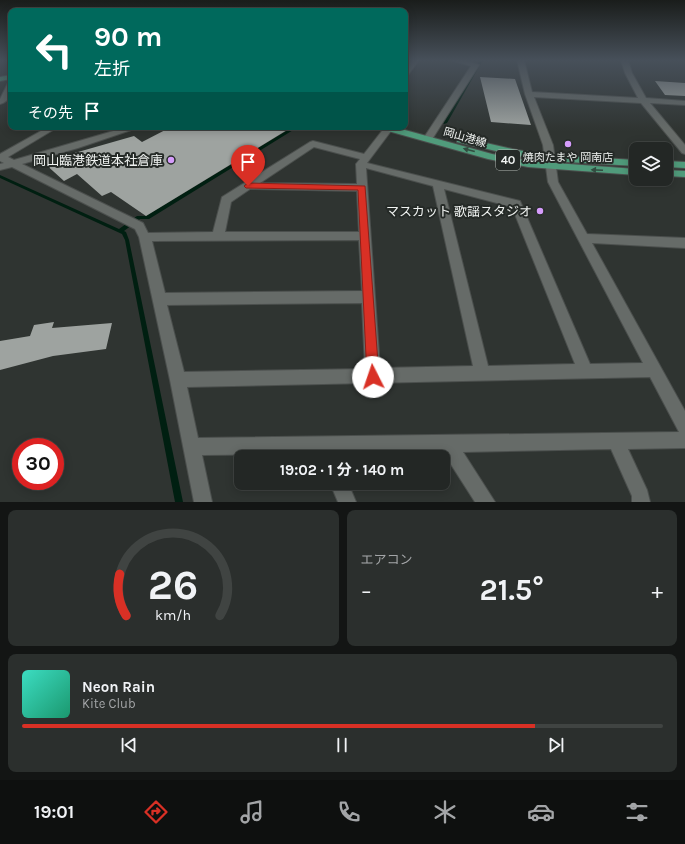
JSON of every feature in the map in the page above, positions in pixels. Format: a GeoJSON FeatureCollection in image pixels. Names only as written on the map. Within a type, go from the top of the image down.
{"type":"FeatureCollection","features":[{"type":"Feature","properties":{"kind":"main road","name":"岡山港線"},"geometry":{"type":"LineString","coordinates":[[408,126],[430,136],[491,156],[629,171]]}},
{"type":"Feature","properties":{"kind":"main road","name":"岡山港線"},"geometry":{"type":"LineString","coordinates":[[402,130],[430,136]]}},
{"type":"Feature","properties":{"kind":"main road","name":"岡山港線"},"geometry":{"type":"LineString","coordinates":[[550,163],[629,163]]}},
{"type":"Feature","properties":{"kind":"main road"},"geometry":{"type":"LineString","coordinates":[[673,164],[685,165]]}},
{"type":"Feature","properties":{"kind":"main road"},"geometry":{"type":"LineString","coordinates":[[673,173],[685,174]]}},
{"type":"Feature","properties":{"kind":"street"},"geometry":{"type":"LineString","coordinates":[[430,136],[463,83]]}},
{"type":"Feature","properties":{"kind":"street"},"geometry":{"type":"LineString","coordinates":[[526,83],[548,145],[553,182],[685,427]]}},
{"type":"Feature","properties":{"kind":"street"},"geometry":{"type":"LineString","coordinates":[[634,83],[644,101],[685,151]]}},
{"type":"Feature","properties":{"kind":"street"},"geometry":{"type":"LineString","coordinates":[[0,102],[6,99],[8,93]]}},
{"type":"Feature","properties":{"kind":"street"},"geometry":{"type":"LineString","coordinates":[[529,94],[685,103]]}},
{"type":"Feature","properties":{"kind":"street"},"geometry":{"type":"LineString","coordinates":[[0,162],[49,130]]}},
{"type":"Feature","properties":{"kind":"street"},"geometry":{"type":"LineString","coordinates":[[0,162],[13,163],[126,130]]}},
{"type":"Feature","properties":{"kind":"street"},"geometry":{"type":"LineString","coordinates":[[373,377],[362,188],[363,161],[386,130]]}},
{"type":"Feature","properties":{"kind":"street"},"geometry":{"type":"LineString","coordinates":[[218,236],[226,200],[313,144],[438,184],[516,204],[586,372]]}},
{"type":"Feature","properties":{"kind":"street"},"geometry":{"type":"LineString","coordinates":[[13,163],[139,226],[144,237],[159,299],[204,502]]}},
{"type":"Feature","properties":{"kind":"street"},"geometry":{"type":"LineString","coordinates":[[438,184],[482,374]]}},
{"type":"Feature","properties":{"kind":"street"},"geometry":{"type":"LineString","coordinates":[[248,186],[362,188]]}},
{"type":"Feature","properties":{"kind":"street"},"geometry":{"type":"LineString","coordinates":[[144,237],[365,236]]}},
{"type":"Feature","properties":{"kind":"street"},"geometry":{"type":"LineString","coordinates":[[583,238],[685,243]]}},
{"type":"Feature","properties":{"kind":"street"},"geometry":{"type":"LineString","coordinates":[[159,299],[369,297]]}},
{"type":"Feature","properties":{"kind":"street"},"geometry":{"type":"LineString","coordinates":[[178,380],[654,370]]}},
{"type":"Feature","properties":{"kind":"street"},"geometry":{"type":"LineString","coordinates":[[343,450],[448,444],[685,440]]}},
{"type":"Feature","properties":{"kind":"street"},"geometry":{"type":"LineString","coordinates":[[616,442],[641,496],[641,502]]}},
{"type":"Feature","properties":{"kind":"street"},"geometry":{"type":"LineString","coordinates":[[448,444],[486,502]]}},
{"type":"Feature","properties":{"kind":"street"},"geometry":{"type":"LineString","coordinates":[[191,447],[292,450]]}},
{"type":"Feature","properties":{"kind":"street"},"geometry":{"type":"LineString","coordinates":[[342,490],[347,502]]}},
{"type":"Feature","properties":{"kind":"building"},"geometry":{"type":"Polygon","coordinates":[[[482,83],[517,83],[531,125],[491,122],[482,83]]]}},
{"type":"Feature","properties":{"kind":"building"},"geometry":{"type":"Polygon","coordinates":[[[657,83],[685,83],[685,96],[665,95],[657,83]]]}},
{"type":"Feature","properties":{"kind":"building","name":"岡山臨港鉄道本社倉庫"},"geometry":{"type":"Polygon","coordinates":[[[165,130],[287,130],[146,216],[111,192],[102,196],[77,174],[64,181],[43,162],[134,136],[142,142],[165,130]]]}},
{"type":"Feature","properties":{"kind":"building"},"geometry":{"type":"Polygon","coordinates":[[[54,322],[52,328],[112,323],[106,349],[53,356],[0,370],[0,341],[30,336],[34,325],[54,322]]]}},
{"type":"Feature","properties":{"kind":"waterway"},"geometry":{"type":"LineString","coordinates":[[445,123],[468,83]]}},
{"type":"Feature","properties":{"kind":"waterway"},"geometry":{"type":"LineString","coordinates":[[120,231],[139,217],[147,218],[291,130]]}},
{"type":"Feature","properties":{"kind":"waterway"},"geometry":{"type":"LineString","coordinates":[[0,176],[124,233],[127,240],[179,502]]}},
{"type":"Feature","properties":{"kind":"place","name":"焼肉たまや 岡南店"},"geometry":{"type":"Point","coordinates":[568,144]}},
{"type":"Feature","properties":{"kind":"place","name":"岡山臨港鉄道本社倉庫"},"geometry":{"type":"Point","coordinates":[171,160]}},
{"type":"Feature","properties":{"kind":"place","name":"マスカット 歌謡スタジオ"},"geometry":{"type":"Point","coordinates":[540,211]}},
{"type":"Feature","properties":{"kind":"route"},"geometry":{"type":"LineString","coordinates":[[248,186],[362,188],[373,377]]}}]}
